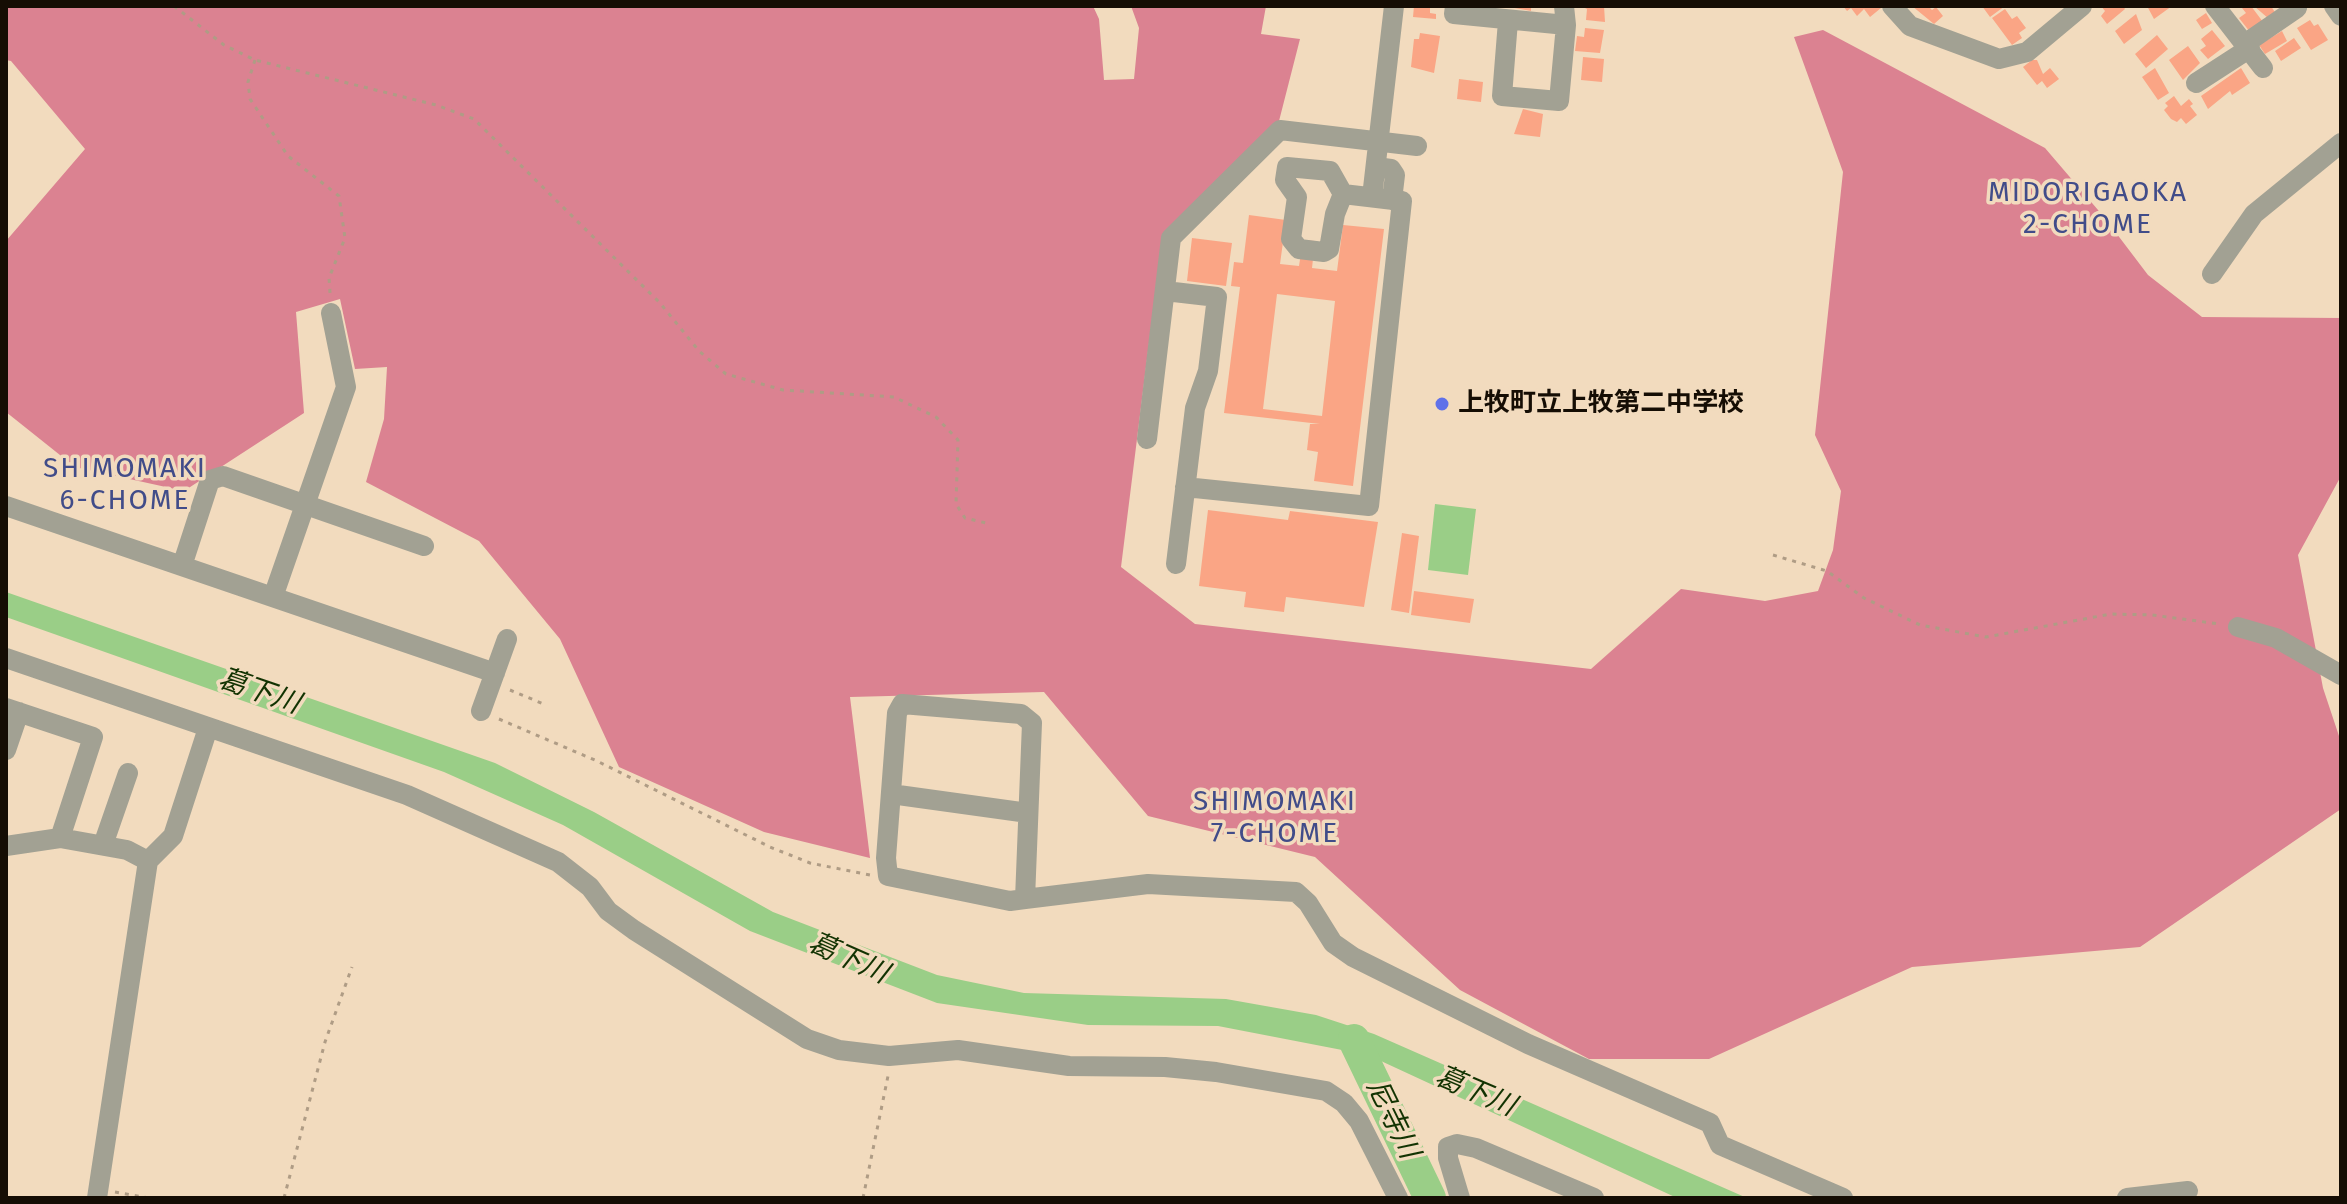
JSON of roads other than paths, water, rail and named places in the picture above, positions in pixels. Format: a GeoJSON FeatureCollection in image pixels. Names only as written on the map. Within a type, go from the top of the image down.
{"type":"FeatureCollection","features":[{"type":"Feature","properties":{"kind":"street"},"geometry":{"type":"LineString","coordinates":[[1382,198],[1376,167],[1394,6]]}},
{"type":"Feature","properties":{"kind":"street"},"geometry":{"type":"LineString","coordinates":[[1455,6],[1454,14],[1508,21],[1565,16],[1559,101],[1502,96],[1508,21]]}},
{"type":"Feature","properties":{"kind":"street"},"geometry":{"type":"LineString","coordinates":[[1892,6],[1910,26],[1999,59],[2027,52],[2082,6]]}},
{"type":"Feature","properties":{"kind":"street"},"geometry":{"type":"LineString","coordinates":[[2215,6],[2263,68]]}},
{"type":"Feature","properties":{"kind":"street"},"geometry":{"type":"LineString","coordinates":[[2334,6],[2341,16]]}},
{"type":"Feature","properties":{"kind":"street"},"geometry":{"type":"LineString","coordinates":[[2196,83],[2297,8]]}},
{"type":"Feature","properties":{"kind":"street"},"geometry":{"type":"LineString","coordinates":[[1147,439],[1171,238],[1280,130],[1417,146]]}},
{"type":"Feature","properties":{"kind":"street"},"geometry":{"type":"LineString","coordinates":[[2212,274],[2254,214],[2341,143]]}},
{"type":"Feature","properties":{"kind":"street"},"geometry":{"type":"LineString","coordinates":[[1185,487],[1369,506],[1402,201],[1343,194]]}},
{"type":"Feature","properties":{"kind":"street"},"geometry":{"type":"LineString","coordinates":[[1165,291],[1217,297],[1208,371],[1195,408],[1176,564]]}},
{"type":"Feature","properties":{"kind":"street"},"geometry":{"type":"LineString","coordinates":[[273,597],[346,387],[331,313]]}},
{"type":"Feature","properties":{"kind":"street"},"geometry":{"type":"LineString","coordinates":[[182,566],[210,480],[223,476],[424,546]]}},
{"type":"Feature","properties":{"kind":"street"},"geometry":{"type":"LineString","coordinates":[[6,506],[273,597],[493,678]]}},
{"type":"Feature","properties":{"kind":"street"},"geometry":{"type":"LineString","coordinates":[[2238,627],[2276,638],[2341,675]]}},
{"type":"Feature","properties":{"kind":"street"},"geometry":{"type":"LineString","coordinates":[[481,711],[507,639]]}},
{"type":"Feature","properties":{"kind":"street"},"geometry":{"type":"LineString","coordinates":[[6,658],[407,795],[558,862],[590,887],[608,911],[634,930],[807,1039],[839,1050],[889,1056],[958,1050],[1069,1066],[1165,1067],[1216,1072],[1326,1091],[1344,1103],[1359,1121],[1398,1198]]}},
{"type":"Feature","properties":{"kind":"street"},"geometry":{"type":"LineString","coordinates":[[1025,899],[1032,723],[1021,714],[902,704],[897,713],[886,858],[888,876],[1010,901],[1148,884],[1296,892],[1308,903],[1333,943],[1353,957],[1528,1044],[1710,1123],[1720,1145],[1843,1198]]}},
{"type":"Feature","properties":{"kind":"street"},"geometry":{"type":"LineString","coordinates":[[6,750],[12,710],[93,737],[60,838]]}},
{"type":"Feature","properties":{"kind":"street"},"geometry":{"type":"LineString","coordinates":[[98,1194],[148,861],[173,836],[208,728]]}},
{"type":"Feature","properties":{"kind":"street"},"geometry":{"type":"LineString","coordinates":[[103,845],[128,773]]}},
{"type":"Feature","properties":{"kind":"street"},"geometry":{"type":"LineString","coordinates":[[891,794],[1028,813]]}},
{"type":"Feature","properties":{"kind":"street"},"geometry":{"type":"LineString","coordinates":[[6,846],[60,838],[127,850],[148,861]]}},
{"type":"Feature","properties":{"kind":"street"},"geometry":{"type":"LineString","coordinates":[[1460,1198],[1448,1158],[1448,1147],[1457,1144],[1476,1148],[1594,1198]]}},
{"type":"Feature","properties":{"kind":"street"},"geometry":{"type":"LineString","coordinates":[[2127,1198],[2188,1191]]}},
{"type":"Feature","properties":{"kind":"water"},"geometry":{"type":"Polygon","coordinates":[[[1435,504],[1476,509],[1468,575],[1428,570],[1435,504]]]}},
{"type":"Feature","properties":{"kind":"water","name":"葛下川"},"geometry":{"type":"Polygon","coordinates":[[[6,592],[495,763],[594,812],[773,912],[937,975],[1024,993],[1226,999],[1316,1015],[1374,1034],[1747,1198],[1677,1198],[1368,1055],[1218,1026],[1088,1025],[937,1003],[750,931],[563,825],[444,772],[6,617],[6,592]]]}},
{"type":"Feature","properties":{"kind":"waterway","name":"尼寺川"},"geometry":{"type":"LineString","coordinates":[[1354,1040],[1430,1198]]}},
{"type":"Feature","properties":{"kind":"place","name":"上牧町立上牧第二中学校"},"geometry":{"type":"Point","coordinates":[1442,404]}},
{"type":"Feature","properties":{"kind":"district","name":"MIDORIGAOKA 2-CHOME"},"geometry":{"type":"Point","coordinates":[2088,209]}},
{"type":"Feature","properties":{"kind":"district","name":"SHIMOMAKI 6-CHOME"},"geometry":{"type":"Point","coordinates":[125,485]}},
{"type":"Feature","properties":{"kind":"district","name":"SHIMOMAKI 7-CHOME"},"geometry":{"type":"Point","coordinates":[1275,818]}}]}
